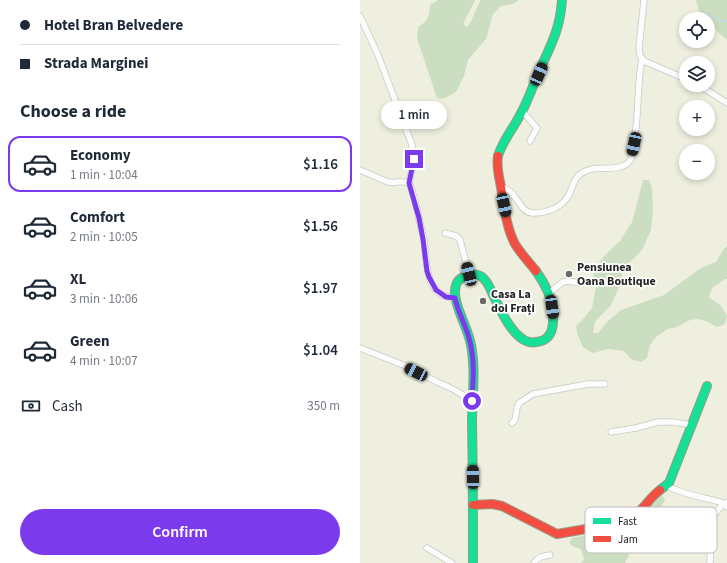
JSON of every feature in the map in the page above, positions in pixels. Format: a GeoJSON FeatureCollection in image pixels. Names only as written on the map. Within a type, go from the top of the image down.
{"type":"FeatureCollection","features":[{"type":"Feature","properties":{"kind":"main road"},"geometry":{"type":"LineString","coordinates":[[473,563],[473,362],[471,344],[455,298],[455,288],[458,281],[464,276],[469,274],[479,275],[487,283],[512,329],[521,338],[532,343],[543,341],[551,333],[553,328],[553,315],[548,294],[541,277],[514,243],[509,227],[498,171],[498,155],[503,143],[522,111],[558,28],[561,16],[562,0]]}},
{"type":"Feature","properties":{"kind":"main road"},"geometry":{"type":"LineString","coordinates":[[643,507],[655,493],[666,485],[671,478],[707,386]]}},
{"type":"Feature","properties":{"kind":"main road"},"geometry":{"type":"LineString","coordinates":[[473,505],[492,504],[502,506],[557,534],[585,529]]}},
{"type":"Feature","properties":{"kind":"street"},"geometry":{"type":"LineString","coordinates":[[501,187],[509,190],[523,208],[531,213],[540,213],[552,210],[562,204],[568,197],[575,180],[584,172],[602,168],[621,167],[629,162],[634,144],[637,123],[638,92],[642,59],[639,48],[644,0]]}},
{"type":"Feature","properties":{"kind":"street"},"geometry":{"type":"LineString","coordinates":[[360,16],[378,55],[412,145],[414,159],[409,183],[419,218],[429,277],[439,293],[446,297],[455,298]]}},
{"type":"Feature","properties":{"kind":"street"},"geometry":{"type":"LineString","coordinates":[[642,59],[679,76]]}},
{"type":"Feature","properties":{"kind":"street"},"geometry":{"type":"LineString","coordinates":[[709,92],[727,103]]}},
{"type":"Feature","properties":{"kind":"street"},"geometry":{"type":"LineString","coordinates":[[522,111],[537,128],[530,141]]}},
{"type":"Feature","properties":{"kind":"street"},"geometry":{"type":"LineString","coordinates":[[360,170],[388,182],[402,181],[409,183]]}},
{"type":"Feature","properties":{"kind":"street"},"geometry":{"type":"LineString","coordinates":[[445,233],[456,236],[460,240],[469,274]]}},
{"type":"Feature","properties":{"kind":"street"},"geometry":{"type":"LineString","coordinates":[[548,294],[563,282],[568,281],[579,283]]}},
{"type":"Feature","properties":{"kind":"street"},"geometry":{"type":"LineString","coordinates":[[360,348],[406,366],[453,389],[472,401]]}},
{"type":"Feature","properties":{"kind":"street"},"geometry":{"type":"LineString","coordinates":[[512,422],[515,420],[517,408],[520,403],[533,394],[588,384],[604,384]]}},
{"type":"Feature","properties":{"kind":"street"},"geometry":{"type":"LineString","coordinates":[[611,432],[636,428],[658,422],[673,422],[692,425]]}},
{"type":"Feature","properties":{"kind":"street"},"geometry":{"type":"LineString","coordinates":[[666,485],[675,490],[726,504]]}},
{"type":"Feature","properties":{"kind":"street"},"geometry":{"type":"LineString","coordinates":[[717,511],[726,504]]}},
{"type":"Feature","properties":{"kind":"street"},"geometry":{"type":"LineString","coordinates":[[427,548],[452,563]]}},
{"type":"Feature","properties":{"kind":"street"},"geometry":{"type":"LineString","coordinates":[[534,563],[539,558],[550,555]]}},
{"type":"Feature","properties":{"kind":"green space"},"geometry":{"type":"Polygon","coordinates":[[[360,0],[696,0],[700,12],[679,12],[679,48],[715,48],[715,29],[727,40],[727,563],[360,563],[360,0]]]}},
{"type":"Feature","properties":{"kind":"green space"},"geometry":{"type":"Polygon","coordinates":[[[438,0],[475,0],[463,24],[467,27],[481,0],[519,0],[513,4],[501,6],[493,14],[486,39],[468,60],[464,76],[456,92],[443,99],[437,98],[417,38],[418,27],[428,18],[430,5],[438,0]]]}},
{"type":"Feature","properties":{"kind":"green space"},"geometry":{"type":"Polygon","coordinates":[[[696,0],[727,0],[727,40],[715,29],[715,12],[700,12],[696,0]]]}},
{"type":"Feature","properties":{"kind":"green space"},"geometry":{"type":"Polygon","coordinates":[[[643,180],[649,180],[652,188],[653,210],[651,230],[642,250],[623,269],[620,285],[611,305],[595,322],[593,333],[598,333],[606,323],[621,310],[664,295],[701,268],[716,262],[727,246],[727,279],[712,288],[709,297],[721,306],[727,316],[725,324],[717,327],[698,319],[690,320],[677,327],[668,329],[657,336],[650,345],[647,358],[641,362],[631,359],[624,351],[609,349],[592,353],[583,347],[578,336],[576,326],[592,308],[596,287],[593,275],[597,266],[604,256],[620,241],[632,222],[643,180]]]}},
{"type":"Feature","properties":{"kind":"green space"},"geometry":{"type":"Polygon","coordinates":[[[657,495],[662,495],[665,500],[661,507],[649,507],[657,495]]]}},
{"type":"Feature","properties":{"kind":"green space"},"geometry":{"type":"Polygon","coordinates":[[[585,535],[585,553],[630,553],[625,563],[581,563],[584,559],[581,549],[572,546],[569,543],[572,538],[585,535]]]}},
{"type":"Feature","properties":{"kind":"waterway"},"geometry":{"type":"LineString","coordinates":[[715,18],[727,22]]}},
{"type":"Feature","properties":{"kind":"traffic: fast"},"geometry":{"type":"LineString","coordinates":[[498,156],[525,106],[553,40],[559,21],[562,0]]}},
{"type":"Feature","properties":{"kind":"traffic: fast"},"geometry":{"type":"LineString","coordinates":[[473,563],[473,364],[468,333],[456,302],[456,286],[458,281],[470,274],[479,275],[487,282],[506,320],[514,332],[526,341],[537,342],[547,338],[550,333],[553,312],[548,292],[536,271]]}},
{"type":"Feature","properties":{"kind":"traffic: fast"},"geometry":{"type":"LineString","coordinates":[[660,490],[669,483],[707,386]]}},
{"type":"Feature","properties":{"kind":"traffic: jam"},"geometry":{"type":"LineString","coordinates":[[498,156],[498,171],[509,230],[517,248],[536,271]]}},
{"type":"Feature","properties":{"kind":"traffic: jam"},"geometry":{"type":"LineString","coordinates":[[643,507],[660,490]]}},
{"type":"Feature","properties":{"kind":"traffic: jam"},"geometry":{"type":"LineString","coordinates":[[473,505],[492,504],[502,506],[557,534],[585,529]]}},
{"type":"Feature","properties":{"kind":"place","name":"Pensiunea Oana Boutique"},"geometry":{"type":"Point","coordinates":[569,274]}},
{"type":"Feature","properties":{"kind":"place","name":"Casa La doi Frați"},"geometry":{"type":"Point","coordinates":[483,301]}},
{"type":"Feature","properties":{"kind":"route"},"geometry":{"type":"LineString","coordinates":[[414,159],[409,183],[419,218],[426,255],[427,271],[439,293],[446,297],[455,298],[468,334],[473,362],[472,401]]}}]}
